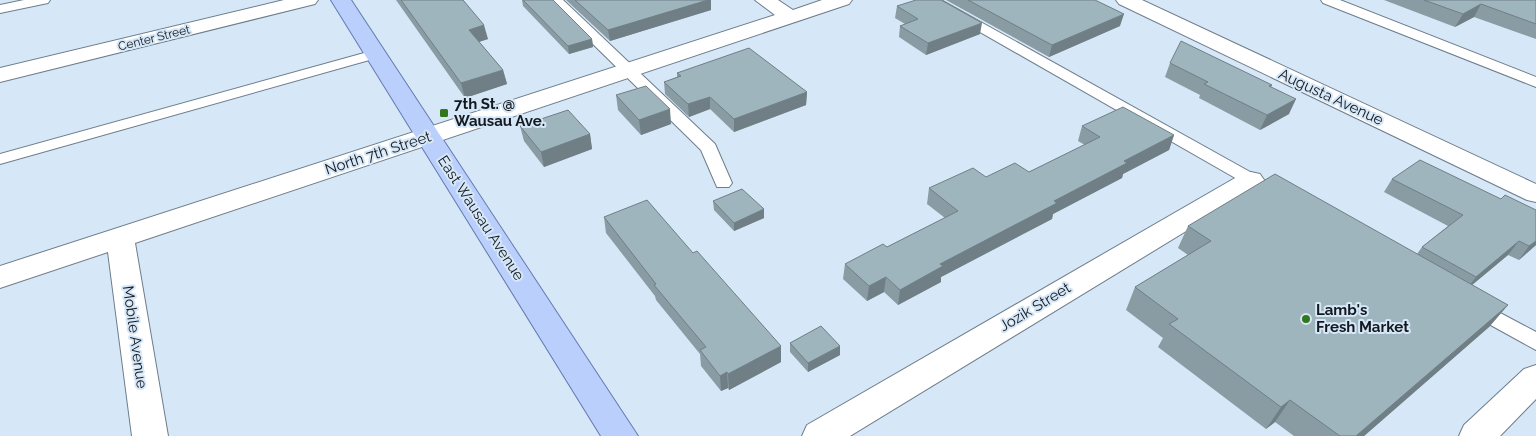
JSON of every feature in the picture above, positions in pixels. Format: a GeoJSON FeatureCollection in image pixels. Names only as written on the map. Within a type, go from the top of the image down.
{"type":"FeatureCollection","features":[{"type":"Feature","properties":{"kind":"main road","name":"East Wausau Avenue"},"geometry":{"type":"LineString","coordinates":[[341,0],[620,436]]}},
{"type":"Feature","properties":{"kind":"street","name":"Center Street"},"geometry":{"type":"LineString","coordinates":[[0,75],[308,0]]}},
{"type":"Feature","properties":{"kind":"street"},"geometry":{"type":"LineString","coordinates":[[765,0],[790,17]]}},
{"type":"Feature","properties":{"kind":"street","name":"North 7th Street"},"geometry":{"type":"LineString","coordinates":[[0,277],[842,0]]}},
{"type":"Feature","properties":{"kind":"street","name":"Augusta Avenue"},"geometry":{"type":"LineString","coordinates":[[1126,0],[1536,194]]}},
{"type":"Feature","properties":{"kind":"street","name":"Jozik Street"},"geometry":{"type":"LineString","coordinates":[[820,436],[1264,187]]}},
{"type":"Feature","properties":{"kind":"street","name":"Mobile Avenue"},"geometry":{"type":"LineString","coordinates":[[120,238],[150,436]]}},
{"type":"Feature","properties":{"kind":"street"},"geometry":{"type":"LineString","coordinates":[[1477,436],[1536,378]]}},
{"type":"Feature","properties":{"kind":"lane"},"geometry":{"type":"LineString","coordinates":[[0,9],[43,0]]}},
{"type":"Feature","properties":{"kind":"lane"},"geometry":{"type":"LineString","coordinates":[[555,0],[709,148],[724,183]]}},
{"type":"Feature","properties":{"kind":"lane"},"geometry":{"type":"LineString","coordinates":[[931,0],[1264,187]]}},
{"type":"Feature","properties":{"kind":"lane"},"geometry":{"type":"LineString","coordinates":[[1328,0],[1536,82]]}},
{"type":"Feature","properties":{"kind":"lane"},"geometry":{"type":"LineString","coordinates":[[0,159],[375,54]]}},
{"type":"Feature","properties":{"kind":"lane"},"geometry":{"type":"LineString","coordinates":[[1462,300],[1536,342]]}},
{"type":"Feature","properties":{"kind":"building"},"geometry":{"type":"Polygon","coordinates":[[[401,0],[463,0],[484,25],[469,30],[503,70],[461,83],[401,0]]]}},
{"type":"Feature","properties":{"kind":"building"},"geometry":{"type":"Polygon","coordinates":[[[523,0],[553,0],[592,39],[568,46],[523,0]]]}},
{"type":"Feature","properties":{"kind":"building"},"geometry":{"type":"Polygon","coordinates":[[[575,0],[708,0],[608,30],[575,0]]]}},
{"type":"Feature","properties":{"kind":"building"},"geometry":{"type":"Polygon","coordinates":[[[916,0],[941,0],[982,23],[928,43],[900,26],[918,19],[897,6],[916,0]]]}},
{"type":"Feature","properties":{"kind":"building"},"geometry":{"type":"Polygon","coordinates":[[[968,0],[1095,0],[1124,14],[1052,45],[968,0]]]}},
{"type":"Feature","properties":{"kind":"building"},"geometry":{"type":"Polygon","coordinates":[[[1424,0],[1536,0],[1536,24],[1481,4],[1463,14],[1424,0]]]}},
{"type":"Feature","properties":{"kind":"building"},"geometry":{"type":"Polygon","coordinates":[[[1181,41],[1272,85],[1269,86],[1296,99],[1267,115],[1204,84],[1208,82],[1170,63],[1181,41]]]}},
{"type":"Feature","properties":{"kind":"building"},"geometry":{"type":"Polygon","coordinates":[[[749,48],[807,92],[734,119],[710,97],[688,104],[664,82],[681,76],[677,73],[749,48]]]}},
{"type":"Feature","properties":{"kind":"building"},"geometry":{"type":"Polygon","coordinates":[[[646,86],[670,109],[639,120],[616,95],[646,86]]]}},
{"type":"Feature","properties":{"kind":"building"},"geometry":{"type":"Polygon","coordinates":[[[1123,107],[1174,135],[1124,161],[1127,163],[1054,201],[1057,203],[940,264],[943,266],[900,290],[886,277],[869,286],[845,264],[883,244],[887,247],[958,211],[929,188],[973,168],[986,177],[1015,163],[1029,172],[1100,137],[1082,126],[1123,107]]]}},
{"type":"Feature","properties":{"kind":"building"},"geometry":{"type":"Polygon","coordinates":[[[568,110],[590,134],[541,152],[520,126],[568,110]]]}},
{"type":"Feature","properties":{"kind":"building"},"geometry":{"type":"Polygon","coordinates":[[[1420,160],[1501,199],[1505,195],[1536,210],[1536,241],[1529,246],[1519,241],[1476,277],[1422,247],[1463,215],[1392,179],[1420,160]]]}},
{"type":"Feature","properties":{"kind":"building","name":"Lamb's Fresh Market"},"geometry":{"type":"Polygon","coordinates":[[[1275,174],[1508,305],[1356,436],[1340,436],[1290,400],[1281,407],[1169,324],[1178,319],[1135,287],[1211,241],[1188,226],[1275,174]]]}},
{"type":"Feature","properties":{"kind":"building"},"geometry":{"type":"Polygon","coordinates":[[[742,189],[764,209],[734,223],[713,201],[742,189]]]}},
{"type":"Feature","properties":{"kind":"building"},"geometry":{"type":"Polygon","coordinates":[[[647,200],[693,253],[697,251],[781,346],[728,374],[727,372],[720,376],[700,350],[706,347],[654,285],[656,284],[604,217],[647,200]]]}},
{"type":"Feature","properties":{"kind":"building"},"geometry":{"type":"Polygon","coordinates":[[[821,326],[840,346],[808,363],[790,343],[821,326]]]}},
{"type":"Feature","properties":{"kind":"place","name":"7th St. @ Wausau Ave."},"geometry":{"type":"Point","coordinates":[444,113]}},
{"type":"Feature","properties":{"kind":"place","name":"Lamb's Fresh Market"},"geometry":{"type":"Point","coordinates":[1306,319]}}]}
